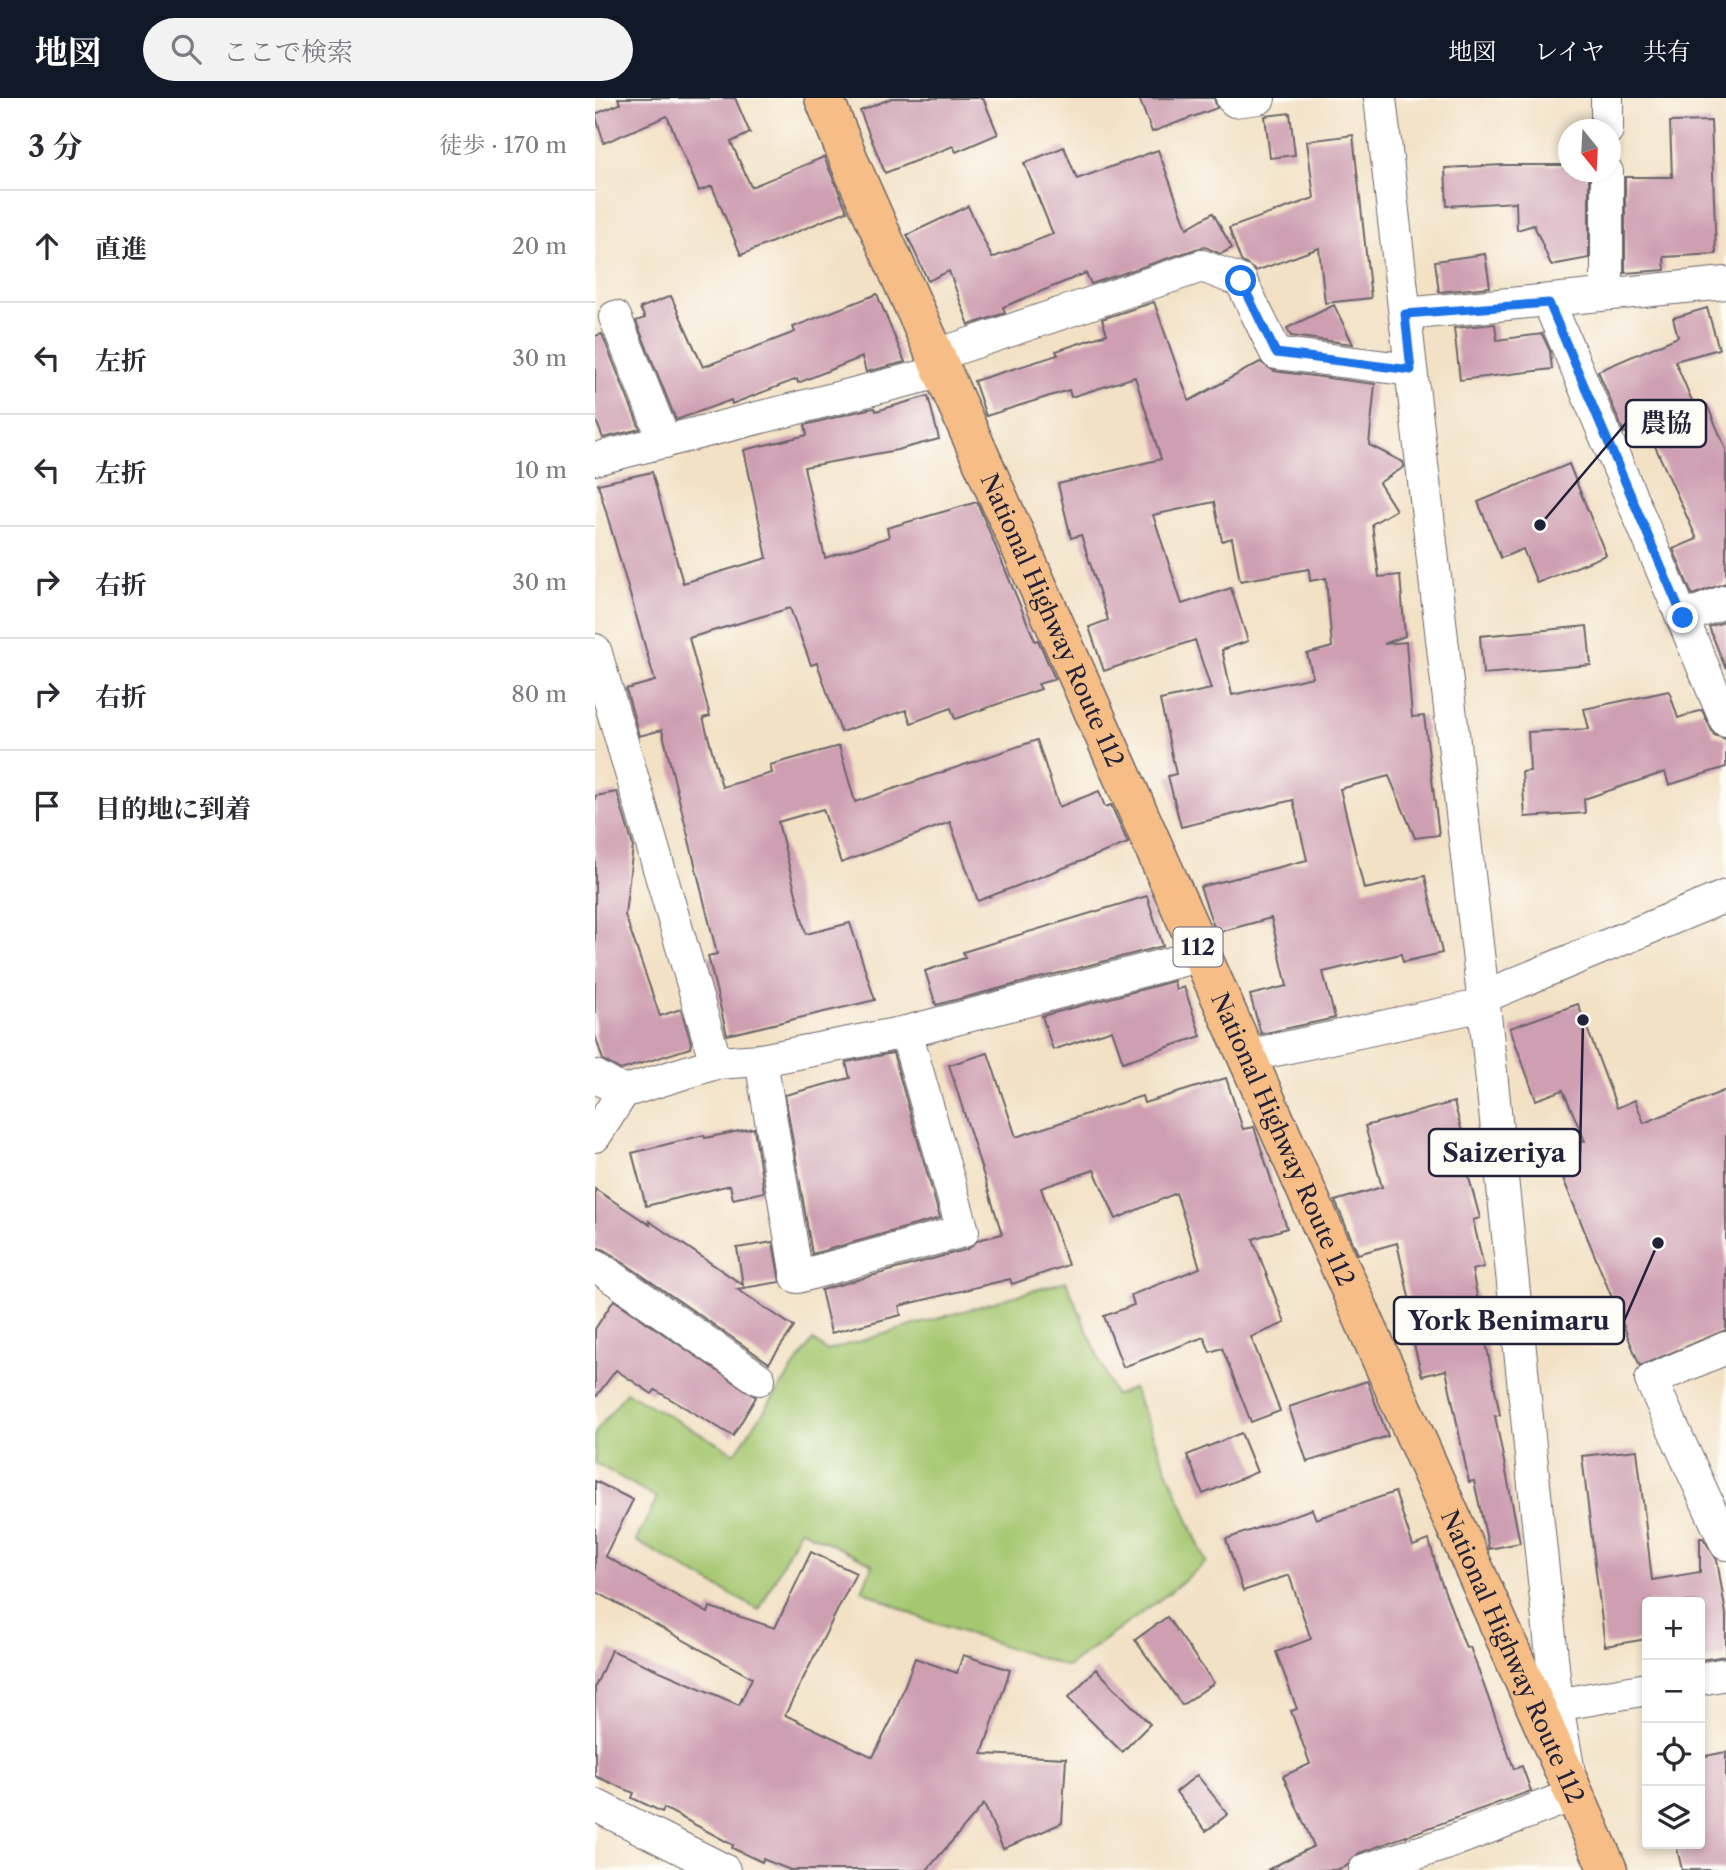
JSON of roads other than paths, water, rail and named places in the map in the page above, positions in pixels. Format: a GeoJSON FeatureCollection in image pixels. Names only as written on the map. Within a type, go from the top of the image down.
{"type":"FeatureCollection","features":[{"type":"Feature","properties":{"kind":"highway","name":"National Highway Route 112"},"geometry":{"type":"LineString","coordinates":[[824,98],[1608,1870]]}},
{"type":"Feature","properties":{"kind":"street"},"geometry":{"type":"LineString","coordinates":[[1231,98],[1259,98]]}},
{"type":"Feature","properties":{"kind":"street"},"geometry":{"type":"LineString","coordinates":[[1364,1870],[1445,1844],[1573,1795],[1557,1705],[1484,1001],[1380,98]]}},
{"type":"Feature","properties":{"kind":"street"},"geometry":{"type":"LineString","coordinates":[[1607,98],[1607,119]]}},
{"type":"Feature","properties":{"kind":"street"},"geometry":{"type":"LineString","coordinates":[[1607,182],[1607,293]]}},
{"type":"Feature","properties":{"kind":"street"},"geometry":{"type":"LineString","coordinates":[[595,459],[665,442],[940,363],[1202,266],[1241,281],[1276,353],[1411,370]]}},
{"type":"Feature","properties":{"kind":"street"},"geometry":{"type":"LineString","coordinates":[[1405,314],[1549,303],[1607,293],[1726,283]]}},
{"type":"Feature","properties":{"kind":"street"},"geometry":{"type":"LineString","coordinates":[[1549,303],[1726,721]]}},
{"type":"Feature","properties":{"kind":"street"},"geometry":{"type":"LineString","coordinates":[[615,317],[665,442]]}},
{"type":"Feature","properties":{"kind":"street"},"geometry":{"type":"LineString","coordinates":[[1683,618],[1726,601]]}},
{"type":"Feature","properties":{"kind":"street"},"geometry":{"type":"LineString","coordinates":[[595,650],[716,1063]]}},
{"type":"Feature","properties":{"kind":"street"},"geometry":{"type":"LineString","coordinates":[[1247,1056],[1484,1001],[1726,896]]}},
{"type":"Feature","properties":{"kind":"street"},"geometry":{"type":"LineString","coordinates":[[595,1136],[622,1092],[716,1063],[761,1060],[906,1032],[1202,955]]}},
{"type":"Feature","properties":{"kind":"street"},"geometry":{"type":"LineString","coordinates":[[761,1060],[797,1277],[963,1231],[906,1032]]}},
{"type":"Feature","properties":{"kind":"street"},"geometry":{"type":"LineString","coordinates":[[595,1076],[622,1092]]}},
{"type":"Feature","properties":{"kind":"street"},"geometry":{"type":"LineString","coordinates":[[595,1265],[759,1379]]}},
{"type":"Feature","properties":{"kind":"street"},"geometry":{"type":"LineString","coordinates":[[1726,1348],[1651,1380],[1726,1544]]}},
{"type":"Feature","properties":{"kind":"street"},"geometry":{"type":"LineString","coordinates":[[1705,1678],[1726,1674]]}},
{"type":"Feature","properties":{"kind":"street"},"geometry":{"type":"LineString","coordinates":[[1557,1705],[1642,1690]]}},
{"type":"Feature","properties":{"kind":"street"},"geometry":{"type":"LineString","coordinates":[[595,1805],[724,1870]]}},
{"type":"Feature","properties":{"kind":"place","name":"農協"},"geometry":{"type":"Point","coordinates":[1540,525]}},
{"type":"Feature","properties":{"kind":"place","name":"Saizeriya"},"geometry":{"type":"Point","coordinates":[1583,1020]}},
{"type":"Feature","properties":{"kind":"place","name":"York Benimaru"},"geometry":{"type":"Point","coordinates":[1658,1243]}}]}
